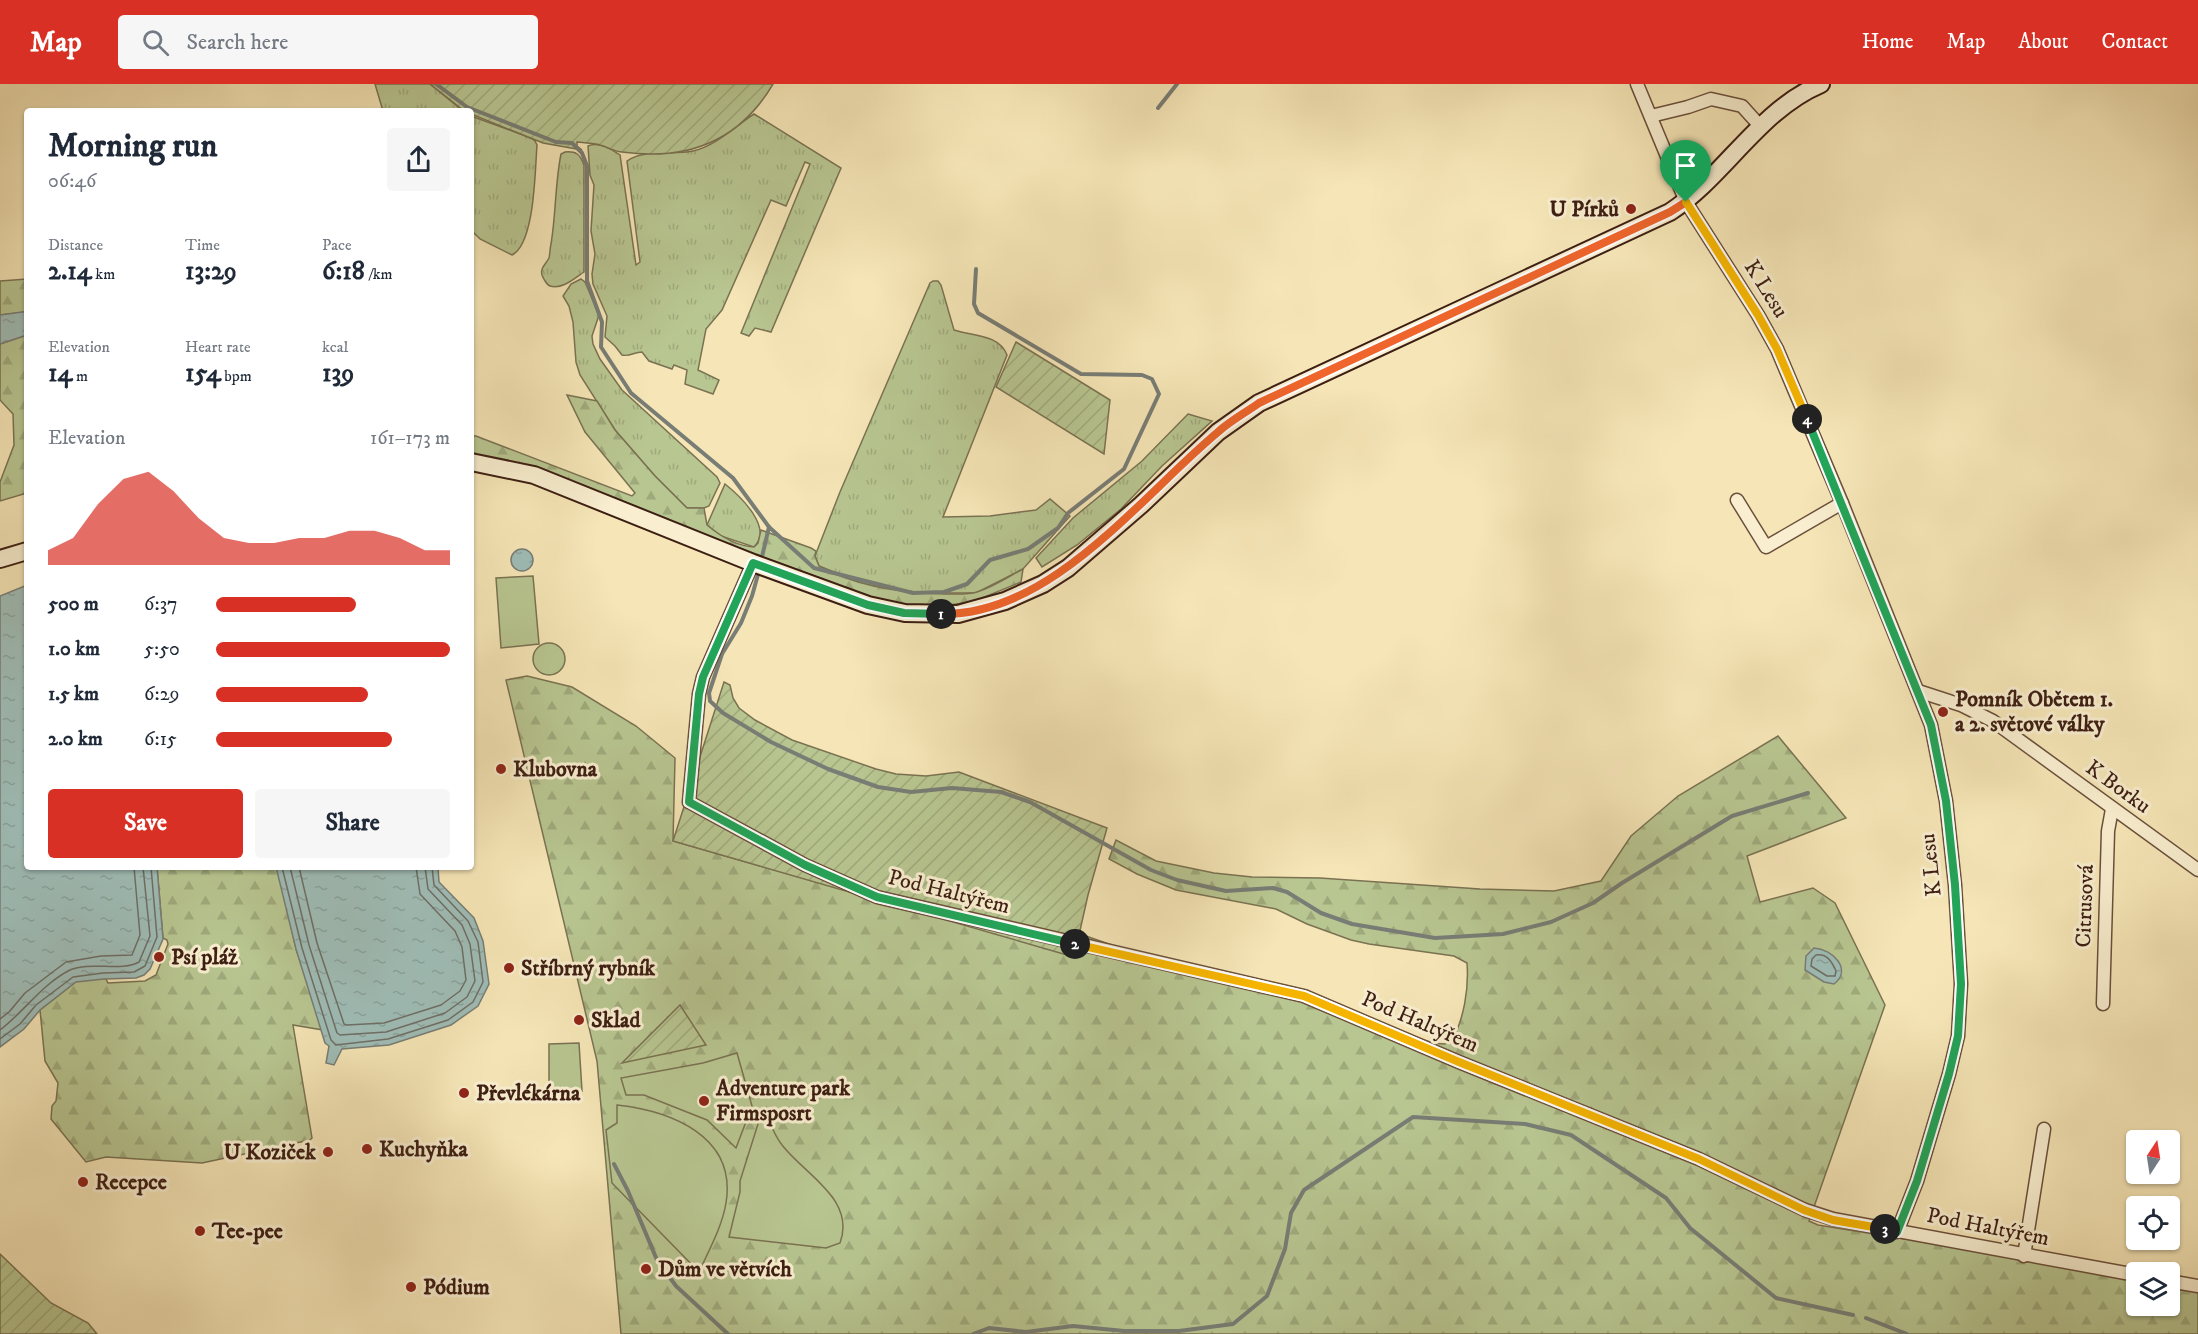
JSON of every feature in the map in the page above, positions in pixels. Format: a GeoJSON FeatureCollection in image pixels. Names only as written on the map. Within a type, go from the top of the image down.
{"type":"FeatureCollection","features":[{"type":"Feature","properties":{"kind":"street","name":"K Lesu"},"geometry":{"type":"LineString","coordinates":[[1637,84],[1686,202],[1777,349],[1931,725],[1946,801],[1955,885],[1961,984],[1958,1036],[1917,1181],[1897,1232]]}},
{"type":"Feature","properties":{"kind":"street"},"geometry":{"type":"LineString","coordinates":[[474,463],[534,475],[753,563],[868,605],[904,613],[958,614],[1005,601],[1043,584],[1068,568],[1141,505],[1218,432],[1259,403],[1670,212],[1686,202],[1760,126],[1805,91],[1821,84]]}},
{"type":"Feature","properties":{"kind":"street"},"geometry":{"type":"LineString","coordinates":[[1651,116],[1711,99],[1742,106],[1760,126]]}},
{"type":"Feature","properties":{"kind":"street"},"geometry":{"type":"LineString","coordinates":[[1737,500],[1766,547],[1842,503]]}},
{"type":"Feature","properties":{"kind":"street"},"geometry":{"type":"LineString","coordinates":[[0,559],[24,552]]}},
{"type":"Feature","properties":{"kind":"street","name":"Pod Haltýřem"},"geometry":{"type":"LineString","coordinates":[[753,563],[703,677],[699,694],[689,802],[805,865],[877,897],[1304,996],[1459,1062],[1699,1159],[1804,1210],[1833,1220],[2126,1273]]}},
{"type":"Feature","properties":{"kind":"street","name":"K Borku"},"geometry":{"type":"LineString","coordinates":[[1918,691],[1961,705],[1992,721],[2198,870]]}},
{"type":"Feature","properties":{"kind":"street","name":"Citrusová"},"geometry":{"type":"LineString","coordinates":[[2103,1004],[2108,831],[2112,809]]}},
{"type":"Feature","properties":{"kind":"street"},"geometry":{"type":"LineString","coordinates":[[2024,1256],[2044,1129]]}},
{"type":"Feature","properties":{"kind":"street"},"geometry":{"type":"LineString","coordinates":[[2180,1283],[2198,1286]]}},
{"type":"Feature","properties":{"kind":"green space"},"geometry":{"type":"Polygon","coordinates":[[[375,84],[430,84],[459,108],[382,108],[375,84]]]}},
{"type":"Feature","properties":{"kind":"green space"},"geometry":{"type":"Polygon","coordinates":[[[430,84],[773,84],[744,120],[727,133],[689,150],[668,153],[619,152],[600,145],[577,142],[577,146],[582,150],[543,143],[474,115],[474,108],[460,108],[430,84]]]}},
{"type":"Feature","properties":{"kind":"green space"},"geometry":{"type":"Polygon","coordinates":[[[754,114],[841,168],[771,332],[755,328],[749,336],[741,333],[810,164],[805,162],[786,206],[771,200],[722,310],[706,329],[698,370],[719,380],[713,394],[685,384],[687,370],[674,365],[672,369],[649,361],[642,352],[622,355],[605,337],[607,316],[593,284],[592,274],[595,254],[591,231],[594,185],[590,175],[588,146],[600,145],[620,155],[636,265],[640,262],[627,161],[642,155],[693,151],[717,140],[754,114]]]}},
{"type":"Feature","properties":{"kind":"green space"},"geometry":{"type":"Polygon","coordinates":[[[474,117],[531,138],[537,145],[532,205],[525,237],[520,248],[512,255],[480,239],[474,233],[474,117]]]}},
{"type":"Feature","properties":{"kind":"green space"},"geometry":{"type":"Polygon","coordinates":[[[565,152],[577,154],[584,165],[584,272],[568,283],[555,287],[548,284],[542,273],[549,256],[559,165],[561,154],[565,152]]]}},
{"type":"Feature","properties":{"kind":"green space"},"geometry":{"type":"Polygon","coordinates":[[[24,279],[24,312],[0,315],[0,281],[24,279]]]}},
{"type":"Feature","properties":{"kind":"green space"},"geometry":{"type":"Polygon","coordinates":[[[581,279],[585,282],[599,315],[592,336],[600,359],[622,390],[717,477],[720,483],[709,506],[687,508],[655,476],[615,430],[580,375],[576,362],[573,322],[569,306],[563,296],[571,284],[581,279]]]}},
{"type":"Feature","properties":{"kind":"green space"},"geometry":{"type":"Polygon","coordinates":[[[938,281],[941,285],[954,330],[991,339],[1003,348],[1007,355],[943,517],[990,516],[1036,510],[1050,499],[1070,516],[1023,569],[976,593],[926,593],[864,584],[819,566],[815,556],[840,492],[930,283],[938,281]]]}},
{"type":"Feature","properties":{"kind":"green space"},"geometry":{"type":"Polygon","coordinates":[[[24,336],[24,494],[0,501],[0,482],[14,445],[13,414],[0,400],[0,344],[24,336]]]}},
{"type":"Feature","properties":{"kind":"green space"},"geometry":{"type":"Polygon","coordinates":[[[1016,342],[1110,400],[1104,454],[996,387],[1016,342]]]}},
{"type":"Feature","properties":{"kind":"green space"},"geometry":{"type":"Polygon","coordinates":[[[567,395],[597,401],[615,430],[655,476],[687,508],[704,508],[707,525],[723,537],[735,542],[754,547],[758,543],[761,530],[811,548],[816,551],[815,556],[819,566],[834,573],[864,584],[896,590],[945,594],[973,593],[995,585],[1023,569],[1021,582],[975,601],[933,608],[879,600],[694,531],[474,456],[474,436],[476,436],[632,496],[635,493],[585,432],[567,395]]]}},
{"type":"Feature","properties":{"kind":"green space"},"geometry":{"type":"Polygon","coordinates":[[[1188,414],[1212,421],[1162,466],[1121,509],[1077,545],[1042,567],[1036,558],[1073,518],[1142,461],[1188,414]]]}},
{"type":"Feature","properties":{"kind":"green space"},"geometry":{"type":"Polygon","coordinates":[[[725,484],[746,504],[758,522],[759,539],[754,547],[721,536],[707,525],[725,484]]]}},
{"type":"Feature","properties":{"kind":"green space"},"geometry":{"type":"Polygon","coordinates":[[[533,576],[539,644],[501,648],[496,578],[533,576]]]}},
{"type":"Feature","properties":{"kind":"green space"},"geometry":{"type":"Polygon","coordinates":[[[549,643],[560,648],[565,659],[560,670],[549,675],[538,670],[533,659],[538,648],[549,643]]]}},
{"type":"Feature","properties":{"kind":"green space"},"geometry":{"type":"Polygon","coordinates":[[[527,676],[572,687],[636,726],[675,758],[673,841],[1074,956],[1083,935],[1126,950],[1214,971],[1433,1043],[1444,1044],[1451,1042],[1462,1014],[1467,983],[1467,963],[1454,956],[1351,940],[1307,924],[1276,909],[1176,890],[1137,874],[1109,859],[1116,840],[1156,861],[1214,873],[1252,877],[1320,878],[1480,889],[1554,891],[1601,881],[1631,836],[1678,796],[1778,736],[1846,818],[1747,856],[1760,902],[1813,888],[1835,903],[1885,1005],[1809,1221],[1818,1225],[2126,1274],[2126,1316],[2180,1316],[2180,1283],[2198,1286],[2198,1334],[621,1334],[597,1061],[506,680],[527,676]]]}},
{"type":"Feature","properties":{"kind":"green space"},"geometry":{"type":"Polygon","coordinates":[[[724,682],[730,685],[733,698],[739,708],[755,720],[792,740],[896,774],[926,776],[959,772],[1107,828],[1088,895],[1074,957],[673,841],[724,682]]]}},
{"type":"Feature","properties":{"kind":"green space"},"geometry":{"type":"Polygon","coordinates":[[[157,870],[279,870],[296,949],[323,1030],[293,1025],[312,1138],[310,1140],[202,1163],[106,1157],[86,1162],[51,1119],[58,1083],[45,1061],[40,1010],[78,980],[105,977],[108,983],[145,981],[156,975],[168,944],[163,938],[157,870]]]}},
{"type":"Feature","properties":{"kind":"green space"},"geometry":{"type":"Polygon","coordinates":[[[680,1005],[706,1045],[622,1063],[680,1005]]]}},
{"type":"Feature","properties":{"kind":"green space"},"geometry":{"type":"Polygon","coordinates":[[[579,1043],[582,1091],[549,1092],[549,1044],[579,1043]]]}},
{"type":"Feature","properties":{"kind":"green space","name":"Adventure park Firmsposrt"},"geometry":{"type":"Polygon","coordinates":[[[737,1053],[752,1106],[736,1148],[707,1120],[644,1095],[626,1095],[621,1078],[703,1063],[737,1053]]]}},
{"type":"Feature","properties":{"kind":"green space"},"geometry":{"type":"Polygon","coordinates":[[[617,1105],[658,1113],[678,1121],[696,1131],[711,1144],[721,1160],[727,1180],[726,1203],[718,1230],[699,1272],[612,1183],[606,1130],[617,1123],[617,1105]]]}},
{"type":"Feature","properties":{"kind":"green space"},"geometry":{"type":"Polygon","coordinates":[[[763,1108],[782,1145],[835,1201],[841,1213],[843,1227],[840,1243],[826,1248],[729,1237],[740,1192],[740,1181],[763,1108]]]}},
{"type":"Feature","properties":{"kind":"green space"},"geometry":{"type":"Polygon","coordinates":[[[0,1254],[51,1303],[88,1323],[97,1334],[0,1334],[0,1254]]]}},
{"type":"Feature","properties":{"kind":"water"},"geometry":{"type":"Polygon","coordinates":[[[24,312],[24,336],[0,344],[0,315],[24,312]]]}},
{"type":"Feature","properties":{"kind":"water"},"geometry":{"type":"Polygon","coordinates":[[[522,549],[532,556],[533,560],[526,570],[522,571],[512,564],[511,560],[518,550],[522,549]]]}},
{"type":"Feature","properties":{"kind":"water"},"geometry":{"type":"Polygon","coordinates":[[[24,586],[24,870],[157,870],[163,939],[150,969],[144,975],[136,978],[76,982],[40,1010],[24,1029],[0,1047],[0,596],[24,586]]]}},
{"type":"Feature","properties":{"kind":"water","name":"Stříbrný rybník"},"geometry":{"type":"Polygon","coordinates":[[[277,870],[438,870],[439,882],[474,918],[483,941],[489,984],[478,1006],[451,1025],[389,1045],[342,1049],[334,1065],[326,1063],[329,1046],[325,1043],[296,949],[277,870]]]}},
{"type":"Feature","properties":{"kind":"water"},"geometry":{"type":"Polygon","coordinates":[[[1814,948],[1833,956],[1841,966],[1839,978],[1834,984],[1824,982],[1805,970],[1806,956],[1814,948]]]}},
{"type":"Feature","properties":{"kind":"waterway"},"geometry":{"type":"LineString","coordinates":[[436,84],[470,108]]}},
{"type":"Feature","properties":{"kind":"waterway"},"geometry":{"type":"LineString","coordinates":[[1158,108],[1177,84]]}},
{"type":"Feature","properties":{"kind":"waterway"},"geometry":{"type":"LineString","coordinates":[[474,110],[556,142],[572,143],[582,153],[587,166],[587,281],[602,322],[601,347],[631,393],[733,478],[769,527],[814,568],[913,593],[944,592],[967,584],[990,560],[1028,549],[1058,528],[1068,513],[1124,469],[1159,394],[1152,379],[1142,375],[1081,374],[978,313],[974,304],[976,269]]}},
{"type":"Feature","properties":{"kind":"waterway"},"geometry":{"type":"LineString","coordinates":[[761,561],[769,527]]}},
{"type":"Feature","properties":{"kind":"waterway"},"geometry":{"type":"LineString","coordinates":[[759,571],[741,623],[722,654],[709,693],[710,701],[723,713],[771,742],[828,769],[878,787],[911,792],[952,788],[1001,792],[1030,802],[1151,870],[1177,880],[1226,891],[1273,888],[1287,892],[1321,913],[1352,924],[1435,938],[1503,934],[1551,922],[1593,903],[1732,816],[1808,793]]}},
{"type":"Feature","properties":{"kind":"waterway"},"geometry":{"type":"LineString","coordinates":[[973,1334],[989,1328],[1026,1332],[1073,1326],[1124,1331],[1179,1331],[1233,1324],[1267,1296],[1285,1249],[1291,1213],[1304,1190],[1413,1117],[1525,1124],[1571,1135],[1666,1198],[1690,1228],[1776,1298],[1853,1315]]}},
{"type":"Feature","properties":{"kind":"waterway"},"geometry":{"type":"LineString","coordinates":[[614,1164],[657,1260],[676,1286],[728,1334]]}},
{"type":"Feature","properties":{"kind":"waterway"},"geometry":{"type":"LineString","coordinates":[[1866,1318],[1907,1334]]}},
{"type":"Feature","properties":{"kind":"place","name":"U Pírků"},"geometry":{"type":"Point","coordinates":[1631,209]}},
{"type":"Feature","properties":{"kind":"place","name":"Pomník Obětem 1. a 2. světové války"},"geometry":{"type":"Point","coordinates":[1943,712]}},
{"type":"Feature","properties":{"kind":"place","name":"Klubovna"},"geometry":{"type":"Point","coordinates":[501,769]}},
{"type":"Feature","properties":{"kind":"place","name":"Psí pláž"},"geometry":{"type":"Point","coordinates":[159,957]}},
{"type":"Feature","properties":{"kind":"place","name":"Stříbrný rybník"},"geometry":{"type":"Point","coordinates":[509,968]}},
{"type":"Feature","properties":{"kind":"place","name":"Sklad"},"geometry":{"type":"Point","coordinates":[579,1020]}},
{"type":"Feature","properties":{"kind":"place","name":"Převlékárna"},"geometry":{"type":"Point","coordinates":[464,1093]}},
{"type":"Feature","properties":{"kind":"place","name":"Adventure park Firmsposrt"},"geometry":{"type":"Point","coordinates":[704,1101]}},
{"type":"Feature","properties":{"kind":"place","name":"Kuchyňka"},"geometry":{"type":"Point","coordinates":[367,1149]}},
{"type":"Feature","properties":{"kind":"place","name":"U Koziček"},"geometry":{"type":"Point","coordinates":[328,1152]}},
{"type":"Feature","properties":{"kind":"place","name":"Recepce"},"geometry":{"type":"Point","coordinates":[83,1182]}},
{"type":"Feature","properties":{"kind":"place","name":"Tee-pee"},"geometry":{"type":"Point","coordinates":[200,1231]}},
{"type":"Feature","properties":{"kind":"place","name":"Dům ve větvích"},"geometry":{"type":"Point","coordinates":[646,1269]}},
{"type":"Feature","properties":{"kind":"place","name":"Pódium"},"geometry":{"type":"Point","coordinates":[411,1287]}},
{"type":"Feature","properties":{"kind":"route"},"geometry":{"type":"LineString","coordinates":[[1686,202],[1777,349],[1931,725],[1946,801],[1955,885],[1961,984],[1958,1036],[1917,1181],[1897,1232],[1833,1220],[1804,1210],[1699,1159],[1459,1062],[1304,996],[877,897],[805,865],[689,802],[699,694],[703,677],[753,563],[868,605],[904,613],[958,614],[1005,601],[1043,584],[1068,568],[1141,505],[1218,432],[1259,403],[1670,212],[1686,202]]}}]}
